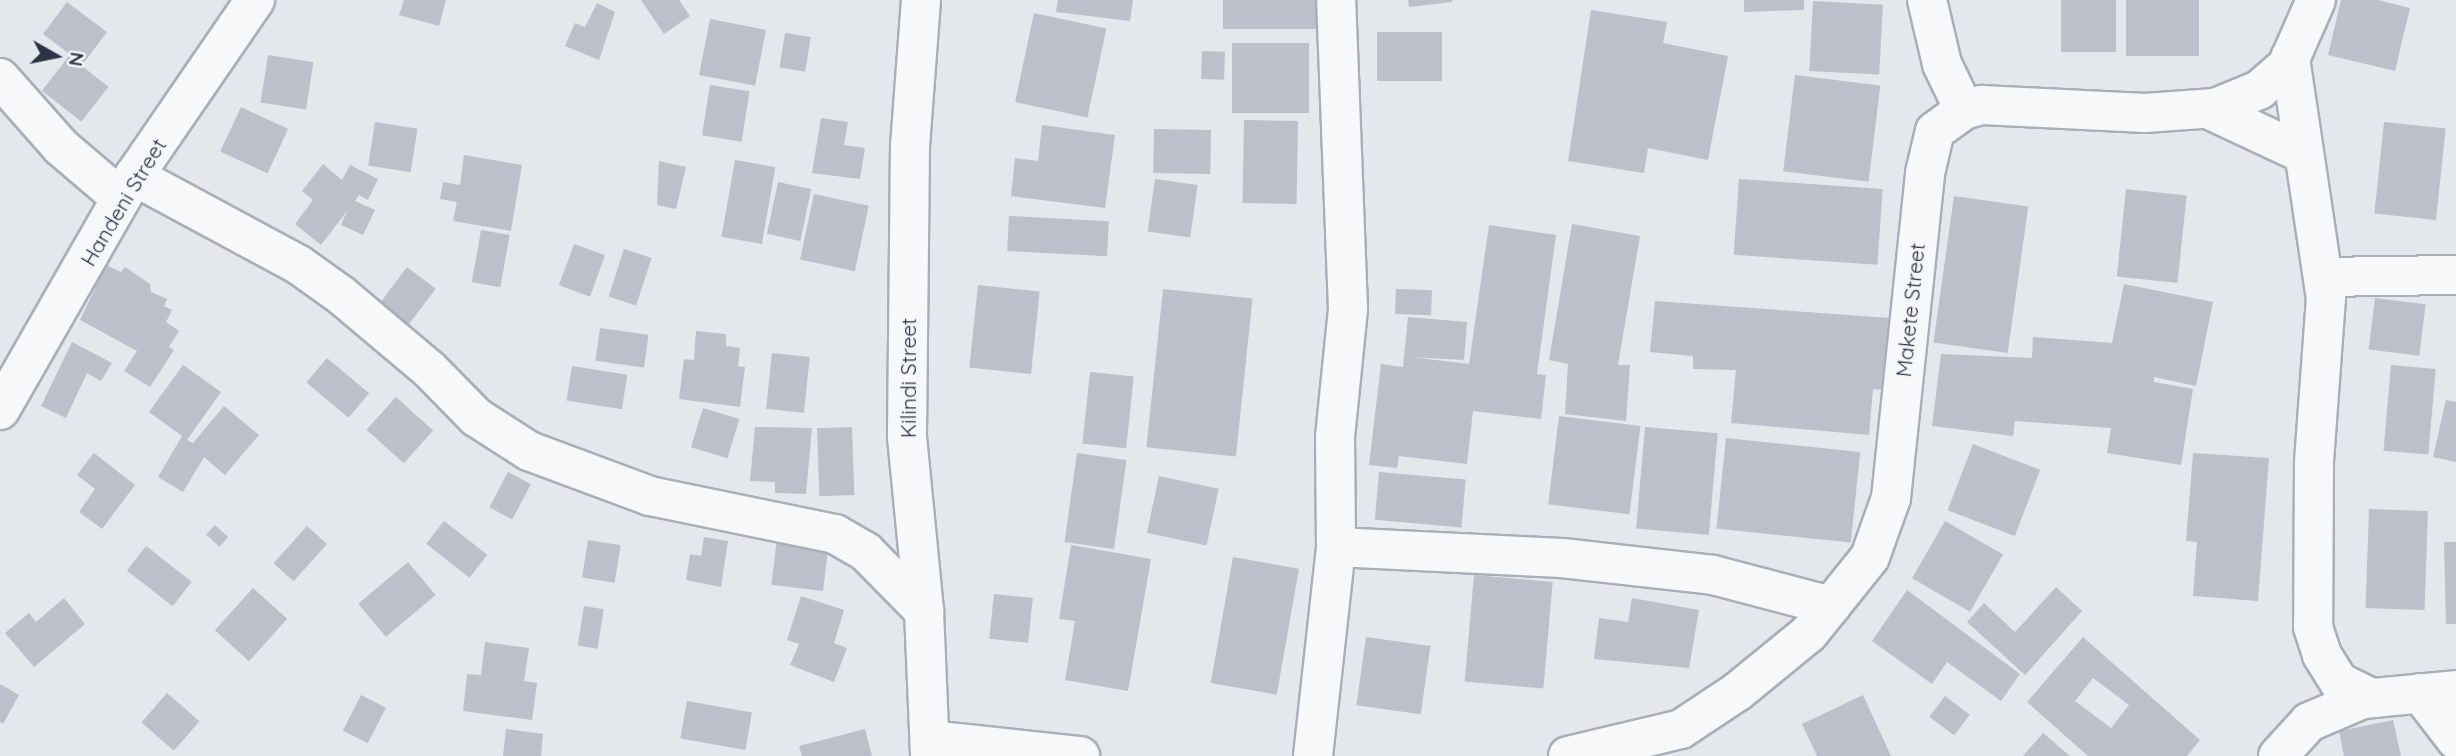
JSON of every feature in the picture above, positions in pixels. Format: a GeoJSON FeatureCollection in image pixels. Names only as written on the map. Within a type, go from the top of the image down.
{"type":"FeatureCollection","features":[{"type":"Feature","properties":{"kind":"street","name":"Handeni Street"},"geometry":{"type":"LineString","coordinates":[[0,410],[128,187],[255,0]]}},
{"type":"Feature","properties":{"kind":"street","name":"Kilindi Street"},"geometry":{"type":"LineString","coordinates":[[922,0],[909,159],[907,437],[924,611],[930,748]]}},
{"type":"Feature","properties":{"kind":"street"},"geometry":{"type":"LineString","coordinates":[[1313,756],[1336,547],[1335,437],[1348,309],[1336,0]]}},
{"type":"Feature","properties":{"kind":"street"},"geometry":{"type":"LineString","coordinates":[[1927,0],[1942,64],[1964,110]]}},
{"type":"Feature","properties":{"kind":"street","name":"Makete Street"},"geometry":{"type":"LineString","coordinates":[[1568,756],[1681,729],[1737,692],[1809,633],[1870,557],[1891,498],[1925,173],[1935,131],[1964,110],[1982,105],[2145,113],[2208,109],[2259,90],[2290,58],[2316,0]]}},
{"type":"Feature","properties":{"kind":"street"},"geometry":{"type":"LineString","coordinates":[[2290,58],[2326,298],[2314,463],[2313,628],[2322,655],[2339,682],[2372,698]]}},
{"type":"Feature","properties":{"kind":"street"},"geometry":{"type":"LineString","coordinates":[[0,78],[61,148],[128,187],[233,227],[341,295],[430,370],[476,417],[529,452],[650,496],[835,534],[866,552],[924,611]]}},
{"type":"Feature","properties":{"kind":"street"},"geometry":{"type":"LineString","coordinates":[[2208,109],[2304,154]]}},
{"type":"Feature","properties":{"kind":"street"},"geometry":{"type":"LineString","coordinates":[[2323,277],[2456,275]]}},
{"type":"Feature","properties":{"kind":"street"},"geometry":{"type":"LineString","coordinates":[[1336,547],[1562,558],[1713,575],[1831,606]]}},
{"type":"Feature","properties":{"kind":"street"},"geometry":{"type":"LineString","coordinates":[[2278,756],[2309,722],[2372,698],[2438,692],[2456,740]]}},
{"type":"Feature","properties":{"kind":"street"},"geometry":{"type":"LineString","coordinates":[[930,748],[1080,756]]}},
{"type":"Feature","properties":{"kind":"building"},"geometry":{"type":"Polygon","coordinates":[[[404,0],[446,0],[439,26],[399,15],[404,0]]]}},
{"type":"Feature","properties":{"kind":"building"},"geometry":{"type":"Polygon","coordinates":[[[641,0],[679,0],[690,16],[664,34],[641,0]]]}},
{"type":"Feature","properties":{"kind":"building"},"geometry":{"type":"Polygon","coordinates":[[[1058,0],[1133,0],[1130,21],[1056,12],[1058,0]]]}},
{"type":"Feature","properties":{"kind":"building"},"geometry":{"type":"Polygon","coordinates":[[[1223,0],[1319,0],[1319,29],[1223,29],[1223,0]]]}},
{"type":"Feature","properties":{"kind":"building"},"geometry":{"type":"Polygon","coordinates":[[[1408,0],[1452,0],[1452,2],[1409,7],[1408,0]]]}},
{"type":"Feature","properties":{"kind":"building"},"geometry":{"type":"Polygon","coordinates":[[[1744,0],[1804,0],[1804,10],[1744,12],[1744,0]]]}},
{"type":"Feature","properties":{"kind":"building"},"geometry":{"type":"Polygon","coordinates":[[[2061,0],[2116,0],[2116,52],[2061,52],[2061,0]]]}},
{"type":"Feature","properties":{"kind":"building"},"geometry":{"type":"Polygon","coordinates":[[[2126,0],[2199,0],[2199,56],[2126,56],[2126,0]]]}},
{"type":"Feature","properties":{"kind":"building"},"geometry":{"type":"Polygon","coordinates":[[[2341,0],[2378,0],[2410,8],[2395,71],[2328,55],[2341,0]]]}},
{"type":"Feature","properties":{"kind":"building"},"geometry":{"type":"Polygon","coordinates":[[[1813,1],[1883,5],[1879,75],[1809,71],[1813,1]]]}},
{"type":"Feature","properties":{"kind":"building"},"geometry":{"type":"Polygon","coordinates":[[[67,2],[107,32],[83,64],[43,34],[67,2]]]}},
{"type":"Feature","properties":{"kind":"building"},"geometry":{"type":"Polygon","coordinates":[[[597,3],[615,12],[599,60],[565,46],[575,23],[585,27],[597,3]]]}},
{"type":"Feature","properties":{"kind":"building"},"geometry":{"type":"Polygon","coordinates":[[[1591,10],[1667,22],[1663,43],[1728,56],[1708,160],[1648,148],[1644,173],[1568,161],[1591,10]]]}},
{"type":"Feature","properties":{"kind":"building"},"geometry":{"type":"Polygon","coordinates":[[[1034,13],[1106,28],[1087,117],[1015,102],[1034,13]]]}},
{"type":"Feature","properties":{"kind":"building"},"geometry":{"type":"Polygon","coordinates":[[[710,19],[766,30],[755,86],[699,75],[710,19]]]}},
{"type":"Feature","properties":{"kind":"building"},"geometry":{"type":"Polygon","coordinates":[[[1377,32],[1442,32],[1442,81],[1377,81],[1377,32]]]}},
{"type":"Feature","properties":{"kind":"building"},"geometry":{"type":"Polygon","coordinates":[[[785,33],[811,37],[805,72],[780,68],[785,33]]]}},
{"type":"Feature","properties":{"kind":"building"},"geometry":{"type":"Polygon","coordinates":[[[1232,43],[1309,43],[1309,113],[1232,113],[1232,43]]]}},
{"type":"Feature","properties":{"kind":"building"},"geometry":{"type":"Polygon","coordinates":[[[1202,51],[1225,52],[1224,80],[1201,79],[1202,51]]]}},
{"type":"Feature","properties":{"kind":"building"},"geometry":{"type":"Polygon","coordinates":[[[268,55],[313,62],[306,110],[260,102],[268,55]]]}},
{"type":"Feature","properties":{"kind":"building"},"geometry":{"type":"Polygon","coordinates":[[[69,56],[108,87],[81,121],[42,91],[69,56]]]}},
{"type":"Feature","properties":{"kind":"building"},"geometry":{"type":"Polygon","coordinates":[[[1795,75],[1880,85],[1869,182],[1783,171],[1795,75]]]}},
{"type":"Feature","properties":{"kind":"building"},"geometry":{"type":"Polygon","coordinates":[[[710,85],[750,91],[742,142],[702,135],[710,85]]]}},
{"type":"Feature","properties":{"kind":"building"},"geometry":{"type":"Polygon","coordinates":[[[241,107],[288,129],[267,173],[220,151],[241,107]]]}},
{"type":"Feature","properties":{"kind":"building"},"geometry":{"type":"Polygon","coordinates":[[[821,118],[848,122],[844,145],[865,148],[860,179],[812,173],[821,118]]]}},
{"type":"Feature","properties":{"kind":"building"},"geometry":{"type":"Polygon","coordinates":[[[1244,120],[1298,121],[1297,204],[1243,203],[1244,120]]]}},
{"type":"Feature","properties":{"kind":"building"},"geometry":{"type":"Polygon","coordinates":[[[375,122],[417,129],[411,172],[368,165],[375,122]]]}},
{"type":"Feature","properties":{"kind":"building"},"geometry":{"type":"Polygon","coordinates":[[[2384,122],[2446,128],[2436,220],[2374,213],[2384,122]]]}},
{"type":"Feature","properties":{"kind":"building"},"geometry":{"type":"Polygon","coordinates":[[[1042,125],[1115,135],[1105,208],[1011,196],[1015,158],[1038,161],[1042,125]]]}},
{"type":"Feature","properties":{"kind":"building"},"geometry":{"type":"Polygon","coordinates":[[[1154,129],[1211,130],[1210,174],[1153,173],[1154,129]]]}},
{"type":"Feature","properties":{"kind":"building"},"geometry":{"type":"Polygon","coordinates":[[[464,155],[522,165],[511,231],[453,221],[457,202],[440,199],[443,182],[460,185],[464,155]]]}},
{"type":"Feature","properties":{"kind":"building"},"geometry":{"type":"Polygon","coordinates":[[[735,160],[775,167],[762,244],[721,237],[735,160]]]}},
{"type":"Feature","properties":{"kind":"building"},"geometry":{"type":"Polygon","coordinates":[[[659,161],[686,167],[676,209],[657,205],[659,161]]]}},
{"type":"Feature","properties":{"kind":"building"},"geometry":{"type":"Polygon","coordinates":[[[323,164],[342,180],[350,165],[378,179],[368,200],[359,195],[355,201],[375,210],[363,235],[341,225],[347,211],[321,245],[295,224],[313,200],[302,191],[323,164]]]}},
{"type":"Feature","properties":{"kind":"building"},"geometry":{"type":"Polygon","coordinates":[[[1155,179],[1198,185],[1190,237],[1148,231],[1155,179]]]}},
{"type":"Feature","properties":{"kind":"building"},"geometry":{"type":"Polygon","coordinates":[[[1739,179],[1883,189],[1877,265],[1734,255],[1739,179]]]}},
{"type":"Feature","properties":{"kind":"building"},"geometry":{"type":"Polygon","coordinates":[[[778,182],[811,189],[800,241],[767,234],[778,182]]]}},
{"type":"Feature","properties":{"kind":"building"},"geometry":{"type":"Polygon","coordinates":[[[2126,189],[2187,195],[2177,283],[2117,277],[2126,189]]]}},
{"type":"Feature","properties":{"kind":"building"},"geometry":{"type":"Polygon","coordinates":[[[814,194],[869,206],[855,271],[800,260],[814,194]]]}},
{"type":"Feature","properties":{"kind":"building"},"geometry":{"type":"Polygon","coordinates":[[[1954,196],[2028,206],[2008,353],[1933,343],[1954,196]]]}},
{"type":"Feature","properties":{"kind":"building"},"geometry":{"type":"Polygon","coordinates":[[[1009,216],[1109,221],[1107,256],[1007,251],[1009,216]]]}},
{"type":"Feature","properties":{"kind":"building"},"geometry":{"type":"Polygon","coordinates":[[[1572,224],[1640,236],[1618,365],[1630,365],[1626,421],[1565,414],[1568,364],[1549,360],[1572,224]]]}},
{"type":"Feature","properties":{"kind":"building"},"geometry":{"type":"Polygon","coordinates":[[[1489,225],[1556,235],[1537,374],[1546,375],[1541,419],[1473,411],[1467,464],[1399,456],[1397,468],[1369,465],[1381,364],[1403,367],[1408,317],[1467,322],[1464,360],[1411,357],[1469,364],[1489,225]]]}},
{"type":"Feature","properties":{"kind":"building"},"geometry":{"type":"Polygon","coordinates":[[[481,230],[510,235],[500,287],[472,282],[481,230]]]}},
{"type":"Feature","properties":{"kind":"building"},"geometry":{"type":"Polygon","coordinates":[[[574,244],[605,255],[590,297],[559,285],[574,244]]]}},
{"type":"Feature","properties":{"kind":"building"},"geometry":{"type":"Polygon","coordinates":[[[624,249],[652,258],[636,306],[609,297],[624,249]]]}},
{"type":"Feature","properties":{"kind":"building"},"geometry":{"type":"Polygon","coordinates":[[[106,265],[121,272],[125,267],[150,284],[151,292],[167,299],[164,306],[172,310],[166,322],[179,331],[169,347],[174,350],[150,387],[124,371],[137,351],[80,320],[106,265]]]}},
{"type":"Feature","properties":{"kind":"building"},"geometry":{"type":"Polygon","coordinates":[[[407,267],[436,289],[409,325],[380,303],[407,267]]]}},
{"type":"Feature","properties":{"kind":"building"},"geometry":{"type":"Polygon","coordinates":[[[2124,284],[2213,302],[2196,386],[2154,377],[2154,382],[2193,389],[2181,465],[2107,453],[2111,428],[2015,421],[2013,436],[1932,426],[1941,354],[2032,358],[2033,337],[2112,343],[2124,284]]]}},
{"type":"Feature","properties":{"kind":"building"},"geometry":{"type":"Polygon","coordinates":[[[978,285],[1040,291],[1031,374],[969,368],[978,285]]]}},
{"type":"Feature","properties":{"kind":"building"},"geometry":{"type":"Polygon","coordinates":[[[1163,289],[1253,298],[1236,457],[1146,447],[1163,289]]]}},
{"type":"Feature","properties":{"kind":"building"},"geometry":{"type":"Polygon","coordinates":[[[1396,289],[1432,290],[1431,315],[1395,314],[1396,289]]]}},
{"type":"Feature","properties":{"kind":"building"},"geometry":{"type":"Polygon","coordinates":[[[2375,298],[2426,304],[2419,356],[2369,350],[2375,298]]]}},
{"type":"Feature","properties":{"kind":"building"},"geometry":{"type":"Polygon","coordinates":[[[1655,301],[1890,318],[1884,390],[1873,389],[1869,435],[1731,423],[1736,370],[1693,369],[1693,356],[1650,352],[1655,301]]]}},
{"type":"Feature","properties":{"kind":"building"},"geometry":{"type":"Polygon","coordinates":[[[600,328],[649,335],[644,367],[595,361],[600,328]]]}},
{"type":"Feature","properties":{"kind":"building"},"geometry":{"type":"Polygon","coordinates":[[[696,331],[726,334],[726,346],[740,348],[738,366],[745,367],[740,407],[679,399],[684,359],[694,360],[696,331]]]}},
{"type":"Feature","properties":{"kind":"building"},"geometry":{"type":"Polygon","coordinates":[[[72,342],[112,363],[101,381],[87,373],[66,418],[41,406],[72,342]]]}},
{"type":"Feature","properties":{"kind":"building"},"geometry":{"type":"Polygon","coordinates":[[[772,353],[810,357],[804,413],[766,409],[772,353]]]}},
{"type":"Feature","properties":{"kind":"building"},"geometry":{"type":"Polygon","coordinates":[[[327,358],[369,393],[349,418],[306,383],[327,358]]]}},
{"type":"Feature","properties":{"kind":"building"},"geometry":{"type":"Polygon","coordinates":[[[183,365],[221,392],[187,440],[193,443],[224,406],[259,435],[225,475],[204,457],[183,492],[158,477],[182,436],[149,412],[183,365]]]}},
{"type":"Feature","properties":{"kind":"building"},"geometry":{"type":"Polygon","coordinates":[[[2391,365],[2436,369],[2428,455],[2384,451],[2391,365]]]}},
{"type":"Feature","properties":{"kind":"building"},"geometry":{"type":"Polygon","coordinates":[[[572,366],[627,375],[622,409],[567,401],[572,366]]]}},
{"type":"Feature","properties":{"kind":"building"},"geometry":{"type":"Polygon","coordinates":[[[1090,372],[1134,377],[1126,448],[1082,444],[1090,372]]]}},
{"type":"Feature","properties":{"kind":"building"},"geometry":{"type":"Polygon","coordinates":[[[396,397],[433,430],[404,463],[367,430],[396,397]]]}},
{"type":"Feature","properties":{"kind":"building"},"geometry":{"type":"Polygon","coordinates":[[[2446,400],[2456,402],[2456,462],[2433,457],[2446,400]]]}},
{"type":"Feature","properties":{"kind":"building"},"geometry":{"type":"Polygon","coordinates":[[[703,408],[739,419],[727,458],[691,447],[703,408]]]}},
{"type":"Feature","properties":{"kind":"building"},"geometry":{"type":"Polygon","coordinates":[[[1559,416],[1640,426],[1630,514],[1548,504],[1559,416]]]}},
{"type":"Feature","properties":{"kind":"building"},"geometry":{"type":"Polygon","coordinates":[[[755,427],[812,428],[806,494],[775,493],[775,482],[750,481],[755,427]]]}},
{"type":"Feature","properties":{"kind":"building"},"geometry":{"type":"Polygon","coordinates":[[[852,427],[854,495],[819,496],[817,428],[852,427]]]}},
{"type":"Feature","properties":{"kind":"building"},"geometry":{"type":"Polygon","coordinates":[[[1645,427],[1718,433],[1709,535],[1636,529],[1645,427]]]}},
{"type":"Feature","properties":{"kind":"building"},"geometry":{"type":"Polygon","coordinates":[[[1726,438],[1860,452],[1851,543],[1716,529],[1726,438]]]}},
{"type":"Feature","properties":{"kind":"building"},"geometry":{"type":"Polygon","coordinates":[[[1973,444],[2040,470],[2015,536],[1948,510],[1973,444]]]}},
{"type":"Feature","properties":{"kind":"building"},"geometry":{"type":"Polygon","coordinates":[[[94,453],[135,485],[102,529],[79,512],[95,489],[77,475],[94,453]]]}},
{"type":"Feature","properties":{"kind":"building"},"geometry":{"type":"Polygon","coordinates":[[[1077,453],[1127,460],[1114,549],[1064,542],[1077,453]]]}},
{"type":"Feature","properties":{"kind":"building"},"geometry":{"type":"Polygon","coordinates":[[[2193,453],[2269,458],[2258,601],[2193,596],[2197,542],[2186,541],[2193,453]]]}},
{"type":"Feature","properties":{"kind":"building"},"geometry":{"type":"Polygon","coordinates":[[[508,472],[531,484],[512,520],[489,507],[508,472]]]}},
{"type":"Feature","properties":{"kind":"building"},"geometry":{"type":"Polygon","coordinates":[[[1379,472],[1466,480],[1461,527],[1375,520],[1379,472]]]}},
{"type":"Feature","properties":{"kind":"building"},"geometry":{"type":"Polygon","coordinates":[[[1159,476],[1219,489],[1207,545],[1147,533],[1159,476]]]}},
{"type":"Feature","properties":{"kind":"building"},"geometry":{"type":"Polygon","coordinates":[[[2369,509],[2428,511],[2425,610],[2366,608],[2369,509]]]}},
{"type":"Feature","properties":{"kind":"building"},"geometry":{"type":"Polygon","coordinates":[[[444,521],[487,555],[469,578],[426,544],[444,521]]]}},
{"type":"Feature","properties":{"kind":"building"},"geometry":{"type":"Polygon","coordinates":[[[1945,521],[2003,554],[1970,612],[1912,578],[1945,521]]]}},
{"type":"Feature","properties":{"kind":"building"},"geometry":{"type":"Polygon","coordinates":[[[215,525],[228,537],[219,547],[206,535],[215,525]]]}},
{"type":"Feature","properties":{"kind":"building"},"geometry":{"type":"Polygon","coordinates":[[[307,526],[327,544],[294,581],[274,563],[307,526]]]}},
{"type":"Feature","properties":{"kind":"building"},"geometry":{"type":"Polygon","coordinates":[[[704,537],[728,541],[721,587],[686,580],[690,554],[701,556],[704,537]]]}},
{"type":"Feature","properties":{"kind":"building"},"geometry":{"type":"Polygon","coordinates":[[[777,539],[829,545],[823,591],[771,585],[777,539]]]}},
{"type":"Feature","properties":{"kind":"building"},"geometry":{"type":"Polygon","coordinates":[[[588,540],[621,545],[615,583],[582,578],[588,540]]]}},
{"type":"Feature","properties":{"kind":"building"},"geometry":{"type":"Polygon","coordinates":[[[2444,542],[2456,542],[2456,624],[2446,624],[2444,542]]]}},
{"type":"Feature","properties":{"kind":"building"},"geometry":{"type":"Polygon","coordinates":[[[1071,545],[1151,559],[1128,691],[1065,680],[1075,621],[1059,619],[1071,545]]]}},
{"type":"Feature","properties":{"kind":"building"},"geometry":{"type":"Polygon","coordinates":[[[146,546],[192,582],[173,606],[127,570],[146,546]]]}},
{"type":"Feature","properties":{"kind":"building"},"geometry":{"type":"Polygon","coordinates":[[[1233,557],[1299,569],[1277,695],[1211,683],[1233,557]]]}},
{"type":"Feature","properties":{"kind":"building"},"geometry":{"type":"Polygon","coordinates":[[[408,562],[436,595],[386,637],[358,604],[408,562]]]}},
{"type":"Feature","properties":{"kind":"building"},"geometry":{"type":"Polygon","coordinates":[[[1474,575],[1553,582],[1543,688],[1465,682],[1474,575]]]}},
{"type":"Feature","properties":{"kind":"building"},"geometry":{"type":"Polygon","coordinates":[[[2056,587],[2082,611],[2025,675],[1967,622],[1984,603],[2015,632],[2056,587]]]}},
{"type":"Feature","properties":{"kind":"building"},"geometry":{"type":"Polygon","coordinates":[[[253,588],[287,619],[249,661],[215,630],[253,588]]]}},
{"type":"Feature","properties":{"kind":"building"},"geometry":{"type":"Polygon","coordinates":[[[1907,590],[2020,674],[2001,701],[1947,662],[1932,684],[1872,641],[1907,590]]]}},
{"type":"Feature","properties":{"kind":"building"},"geometry":{"type":"Polygon","coordinates":[[[994,594],[1033,598],[1028,643],[989,639],[994,594]]]}},
{"type":"Feature","properties":{"kind":"building"},"geometry":{"type":"Polygon","coordinates":[[[801,596],[844,610],[834,643],[847,648],[834,682],[790,665],[799,644],[787,640],[801,596]]]}},
{"type":"Feature","properties":{"kind":"building"},"geometry":{"type":"Polygon","coordinates":[[[64,598],[85,624],[34,667],[5,633],[29,613],[36,622],[64,598]]]}},
{"type":"Feature","properties":{"kind":"building"},"geometry":{"type":"Polygon","coordinates":[[[1632,598],[1699,610],[1689,668],[1594,659],[1599,618],[1628,622],[1632,598]]]}},
{"type":"Feature","properties":{"kind":"building"},"geometry":{"type":"Polygon","coordinates":[[[584,606],[604,609],[597,649],[578,646],[584,606]]]}},
{"type":"Feature","properties":{"kind":"building"},"geometry":{"type":"Polygon","coordinates":[[[1366,637],[1430,646],[1421,714],[1356,705],[1366,637]]]}},
{"type":"Feature","properties":{"kind":"building"},"geometry":{"type":"Polygon","coordinates":[[[2083,637],[2200,740],[2187,756],[2088,756],[2027,702],[2083,637]],[[2093,678],[2075,701],[2111,728],[2129,705],[2093,678]]]}},
{"type":"Feature","properties":{"kind":"building"},"geometry":{"type":"Polygon","coordinates":[[[485,642],[529,648],[524,681],[537,683],[532,720],[463,711],[467,674],[481,675],[485,642]]]}},
{"type":"Feature","properties":{"kind":"building"},"geometry":{"type":"Polygon","coordinates":[[[0,684],[19,695],[3,724],[0,722],[0,684]]]}},
{"type":"Feature","properties":{"kind":"building"},"geometry":{"type":"Polygon","coordinates":[[[167,693],[199,721],[174,751],[141,722],[167,693]]]}},
{"type":"Feature","properties":{"kind":"building"},"geometry":{"type":"Polygon","coordinates":[[[361,695],[386,708],[368,743],[343,731],[361,695]]]}},
{"type":"Feature","properties":{"kind":"building"},"geometry":{"type":"Polygon","coordinates":[[[1863,695],[1891,756],[1817,756],[1802,724],[1863,695]]]}},
{"type":"Feature","properties":{"kind":"building"},"geometry":{"type":"Polygon","coordinates":[[[1945,696],[1970,715],[1954,735],[1929,717],[1945,696]]]}},
{"type":"Feature","properties":{"kind":"building"},"geometry":{"type":"Polygon","coordinates":[[[687,701],[752,712],[745,750],[680,738],[687,701]]]}},
{"type":"Feature","properties":{"kind":"building"},"geometry":{"type":"Polygon","coordinates":[[[2393,720],[2401,756],[2344,756],[2339,731],[2393,720]]]}},
{"type":"Feature","properties":{"kind":"building"},"geometry":{"type":"Polygon","coordinates":[[[506,729],[543,734],[541,756],[503,756],[506,729]]]}},
{"type":"Feature","properties":{"kind":"building"},"geometry":{"type":"Polygon","coordinates":[[[865,729],[872,756],[802,756],[799,746],[865,729]]]}},
{"type":"Feature","properties":{"kind":"building"},"geometry":{"type":"Polygon","coordinates":[[[2043,733],[2070,756],[2023,756],[2043,733]]]}}]}
